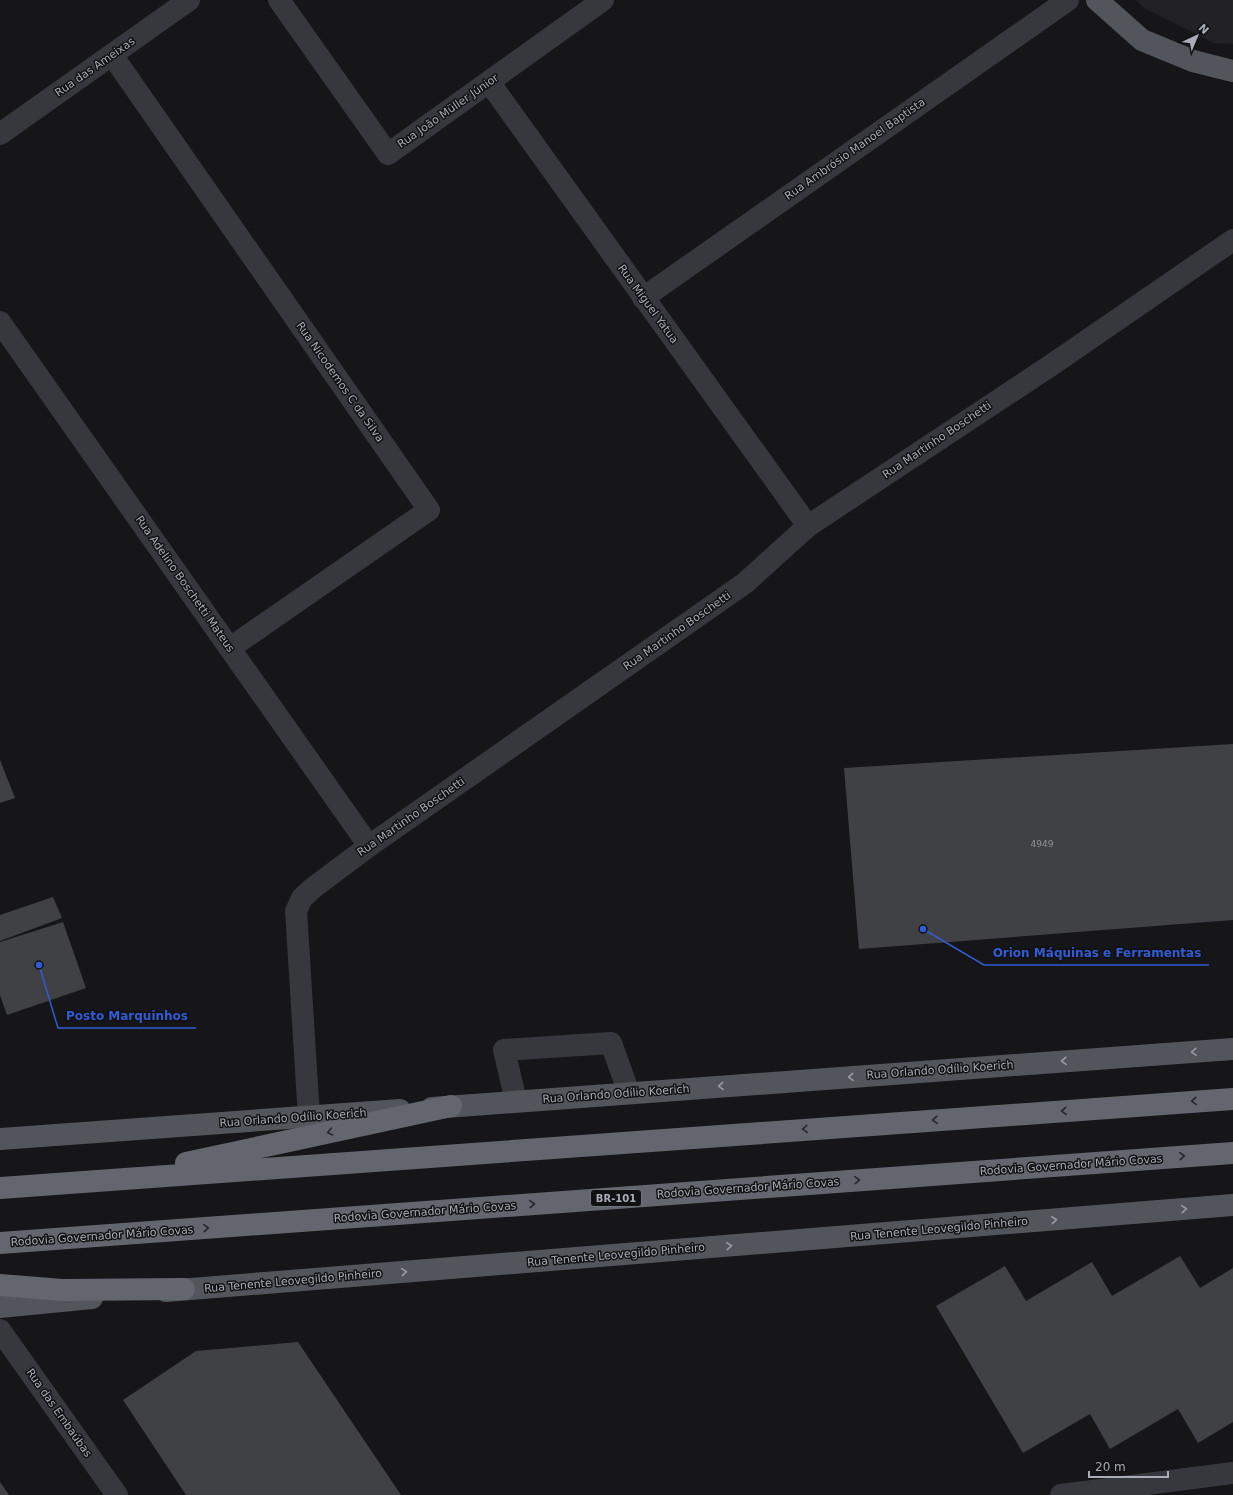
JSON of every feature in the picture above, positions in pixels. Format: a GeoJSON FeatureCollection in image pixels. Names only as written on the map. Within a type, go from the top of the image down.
{"type":"FeatureCollection","features":[{"type":"Feature","properties":{"kind":"highway"},"geometry":{"type":"LineString","coordinates":[[0,1188],[1233,1098]]}},
{"type":"Feature","properties":{"kind":"highway"},"geometry":{"type":"LineString","coordinates":[[105,1180],[450,1106]]}},
{"type":"Feature","properties":{"kind":"highway","name":"Rodovia Governador Mário Covas"},"geometry":{"type":"LineString","coordinates":[[0,1243],[1233,1153]]}},
{"type":"Feature","properties":{"kind":"highway"},"geometry":{"type":"LineString","coordinates":[[0,1285],[62,1290],[184,1290]]}},
{"type":"Feature","properties":{"kind":"main road"},"geometry":{"type":"LineString","coordinates":[[1097,0],[1142,40],[1194,61],[1233,71]]}},
{"type":"Feature","properties":{"kind":"main road","name":"Rua Orlando Odílio Koerich"},"geometry":{"type":"LineString","coordinates":[[0,1140],[1233,1049]]}},
{"type":"Feature","properties":{"kind":"main road","name":"Rua Tenente Leovegildo Pinheiro"},"geometry":{"type":"LineString","coordinates":[[0,1307],[184,1290],[1233,1205]]}},
{"type":"Feature","properties":{"kind":"street","name":"Rua das Ameixas"},"geometry":{"type":"LineString","coordinates":[[0,134],[189,0]]}},
{"type":"Feature","properties":{"kind":"street","name":"Rua João Müller Júnior"},"geometry":{"type":"LineString","coordinates":[[279,0],[388,154],[603,0]]}},
{"type":"Feature","properties":{"kind":"street","name":"Rua Ambrósio Manoel Baptista"},"geometry":{"type":"LineString","coordinates":[[643,298],[1068,0]]}},
{"type":"Feature","properties":{"kind":"street","name":"Rua Nicodemos C da Silva"},"geometry":{"type":"LineString","coordinates":[[112,54],[430,510],[230,648]]}},
{"type":"Feature","properties":{"kind":"street","name":"Rua Miguel Yatua"},"geometry":{"type":"LineString","coordinates":[[489,82],[808,526]]}},
{"type":"Feature","properties":{"kind":"street","name":"Rua Martinho Boschetti"},"geometry":{"type":"LineString","coordinates":[[309,1117],[296,911],[302,898],[369,846],[745,583],[808,526],[1050,366],[1233,240]]}},
{"type":"Feature","properties":{"kind":"street","name":"Rua Adelino Boschetti Mateus"},"geometry":{"type":"LineString","coordinates":[[0,322],[369,846]]}},
{"type":"Feature","properties":{"kind":"street"},"geometry":{"type":"LineString","coordinates":[[516,1102],[504,1050],[610,1043],[629,1093]]}},
{"type":"Feature","properties":{"kind":"street","name":"Rua das Embaúbas"},"geometry":{"type":"LineString","coordinates":[[0,1330],[117,1495]]}},
{"type":"Feature","properties":{"kind":"street"},"geometry":{"type":"LineString","coordinates":[[1061,1495],[1233,1473]]}},
{"type":"Feature","properties":{"kind":"shaded area"},"geometry":{"type":"Polygon","coordinates":[[[1136,0],[1233,0],[1233,44],[1214,43],[1144,8],[1136,0]]]}},
{"type":"Feature","properties":{"kind":"building"},"geometry":{"type":"Polygon","coordinates":[[[1233,744],[1233,920],[859,949],[844,768],[1233,744]]]}},
{"type":"Feature","properties":{"kind":"building"},"geometry":{"type":"Polygon","coordinates":[[[0,760],[15,798],[0,803],[0,760]]]}},
{"type":"Feature","properties":{"kind":"building"},"geometry":{"type":"Polygon","coordinates":[[[53,897],[62,918],[0,941],[0,915],[53,897]]]}},
{"type":"Feature","properties":{"kind":"building"},"geometry":{"type":"Polygon","coordinates":[[[63,922],[86,988],[7,1015],[0,995],[0,942],[63,922]]]}},
{"type":"Feature","properties":{"kind":"building"},"geometry":{"type":"Polygon","coordinates":[[[1180,1256],[1200,1288],[1233,1268],[1233,1422],[1198,1443],[1178,1409],[1110,1449],[1090,1414],[1023,1453],[936,1306],[1005,1266],[1026,1301],[1092,1262],[1112,1296],[1180,1256]]]}},
{"type":"Feature","properties":{"kind":"building"},"geometry":{"type":"Polygon","coordinates":[[[298,1342],[401,1495],[186,1495],[123,1400],[196,1351],[298,1342]]]}},
{"type":"Feature","properties":{"kind":"building"},"geometry":{"type":"Polygon","coordinates":[[[0,1482],[9,1495],[0,1495],[0,1482]]]}},
{"type":"Feature","properties":{"kind":"place","name":"Orion Máquinas e Ferramentas"},"geometry":{"type":"Point","coordinates":[923,929]}},
{"type":"Feature","properties":{"kind":"place","name":"Posto Marquinhos"},"geometry":{"type":"Point","coordinates":[39,965]}}]}
